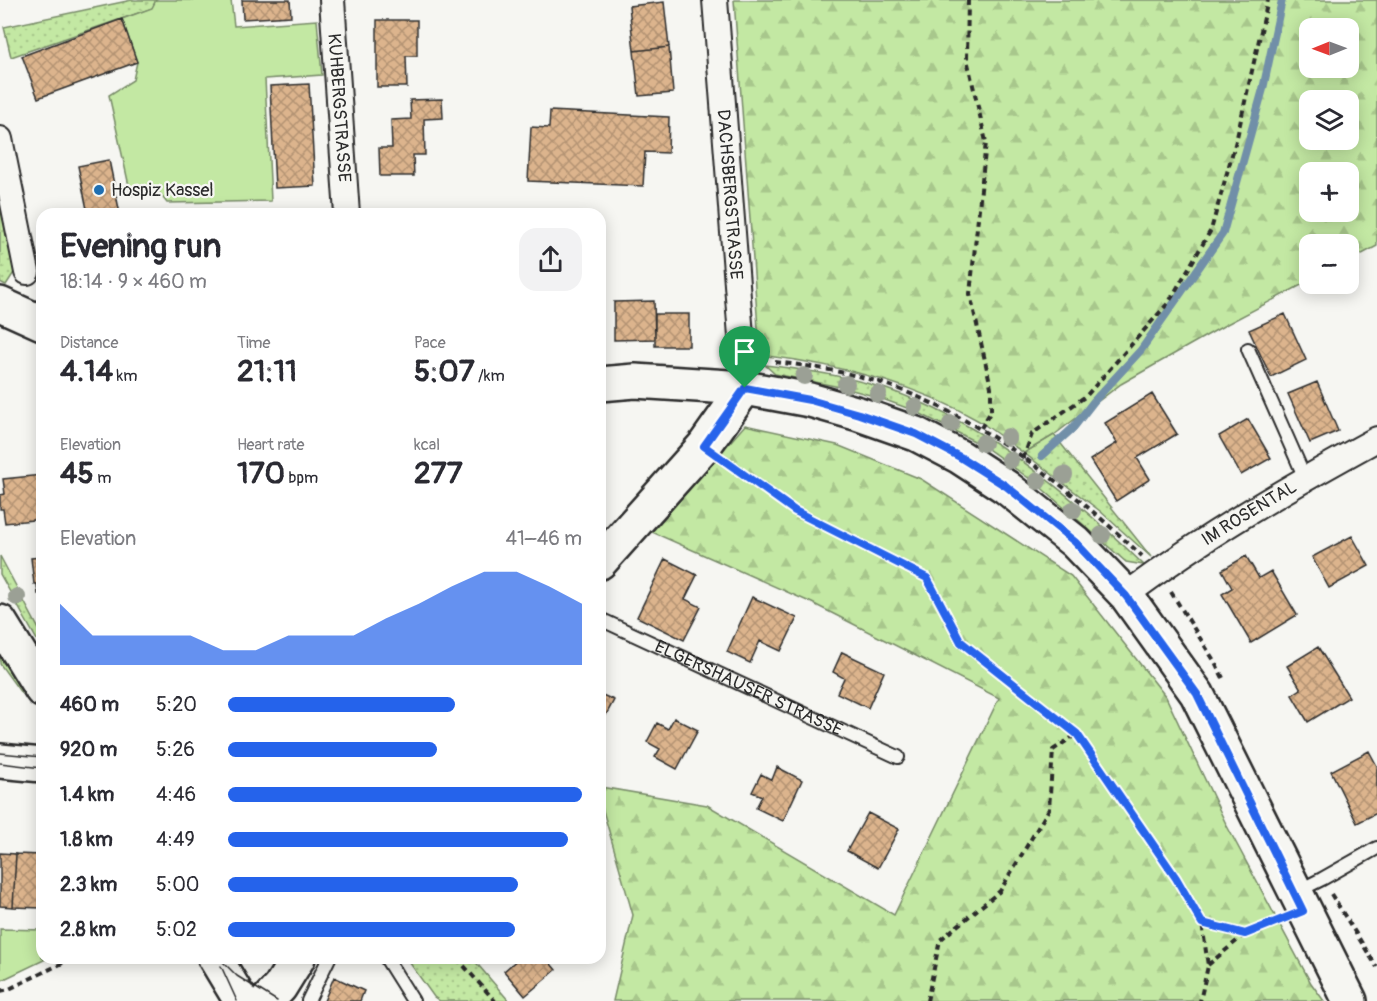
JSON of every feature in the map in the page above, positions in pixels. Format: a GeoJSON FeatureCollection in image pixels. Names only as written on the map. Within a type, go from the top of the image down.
{"type":"FeatureCollection","features":[{"type":"Feature","properties":{"kind":"main road"},"geometry":{"type":"LineString","coordinates":[[0,304],[36,320]]}},
{"type":"Feature","properties":{"kind":"main road"},"geometry":{"type":"LineString","coordinates":[[606,383],[635,381],[745,388],[810,400],[859,414],[916,434],[960,457],[1006,486],[1075,542],[1126,596],[1197,694],[1350,1001]]}},
{"type":"Feature","properties":{"kind":"main road"},"geometry":{"type":"LineString","coordinates":[[606,555],[704,446],[745,388]]}},
{"type":"Feature","properties":{"kind":"main road"},"geometry":{"type":"LineString","coordinates":[[0,622],[36,696]]}},
{"type":"Feature","properties":{"kind":"main road"},"geometry":{"type":"LineString","coordinates":[[0,760],[36,764]]}},
{"type":"Feature","properties":{"kind":"main road"},"geometry":{"type":"LineString","coordinates":[[219,964],[241,1001]]}},
{"type":"Feature","properties":{"kind":"main road"},"geometry":{"type":"LineString","coordinates":[[267,1001],[280,987],[294,964]]}},
{"type":"Feature","properties":{"kind":"street","name":"KUHBERGSTRASSE"},"geometry":{"type":"LineString","coordinates":[[332,0],[347,208]]}},
{"type":"Feature","properties":{"kind":"street","name":"DACHSBERGSTRASSE"},"geometry":{"type":"LineString","coordinates":[[715,0],[745,388]]}},
{"type":"Feature","properties":{"kind":"street"},"geometry":{"type":"LineString","coordinates":[[0,139],[27,272]]}},
{"type":"Feature","properties":{"kind":"street","name":"IM ROSENTAL"},"geometry":{"type":"LineString","coordinates":[[1126,596],[1158,572],[1305,478],[1377,439]]}},
{"type":"Feature","properties":{"kind":"lane"},"geometry":{"type":"LineString","coordinates":[[1248,349],[1305,478]]}},
{"type":"Feature","properties":{"kind":"lane","name":"ELGERSHÄUSER STRASSE"},"geometry":{"type":"LineString","coordinates":[[606,622],[898,757]]}},
{"type":"Feature","properties":{"kind":"lane"},"geometry":{"type":"LineString","coordinates":[[1299,902],[1323,879],[1377,848]]}},
{"type":"Feature","properties":{"kind":"lane"},"geometry":{"type":"LineString","coordinates":[[308,1001],[326,964]]}},
{"type":"Feature","properties":{"kind":"lane"},"geometry":{"type":"LineString","coordinates":[[390,964],[413,1001]]}},
{"type":"Feature","properties":{"kind":"path"},"geometry":{"type":"LineString","coordinates":[[968,0],[967,59],[986,142],[970,294],[991,387],[991,411],[981,428]]}},
{"type":"Feature","properties":{"kind":"path"},"geometry":{"type":"LineString","coordinates":[[1023,459],[1032,434],[1086,396],[1169,302],[1211,230],[1237,137],[1268,0]]}},
{"type":"Feature","properties":{"kind":"path"},"geometry":{"type":"LineString","coordinates":[[704,446],[795,511],[927,578],[961,642],[1077,734],[1176,878],[1202,923],[1208,966],[1200,1001]]}},
{"type":"Feature","properties":{"kind":"path"},"geometry":{"type":"LineString","coordinates":[[927,1001],[940,940],[1000,891],[1049,809],[1053,750],[1077,734]]}},
{"type":"Feature","properties":{"kind":"path"},"geometry":{"type":"LineString","coordinates":[[1208,966],[1245,934],[1299,902]]}},
{"type":"Feature","properties":{"kind":"path"},"geometry":{"type":"LineString","coordinates":[[1202,923],[1245,934]]}},
{"type":"Feature","properties":{"kind":"path"},"geometry":{"type":"LineString","coordinates":[[0,991],[9,989],[61,964]]}},
{"type":"Feature","properties":{"kind":"path"},"geometry":{"type":"LineString","coordinates":[[462,964],[495,1001]]}},
{"type":"Feature","properties":{"kind":"green space"},"geometry":{"type":"Polygon","coordinates":[[[132,0],[156,0],[153,8],[11,57],[4,27],[132,0]]]}},
{"type":"Feature","properties":{"kind":"green space"},"geometry":{"type":"Polygon","coordinates":[[[156,0],[231,0],[234,26],[317,20],[322,75],[265,79],[271,201],[167,203],[156,189],[131,195],[109,95],[133,80],[137,62],[122,19],[152,8],[156,0]]]}},
{"type":"Feature","properties":{"kind":"green space"},"geometry":{"type":"Polygon","coordinates":[[[734,0],[1377,0],[1377,246],[1359,256],[1359,234],[1299,234],[1299,286],[1121,384],[1054,435],[1024,453],[979,421],[953,407],[900,385],[845,370],[760,355],[734,0]]]}},
{"type":"Feature","properties":{"kind":"green space"},"geometry":{"type":"Polygon","coordinates":[[[0,187],[15,271],[6,285],[0,282],[0,187]]]}},
{"type":"Feature","properties":{"kind":"green space"},"geometry":{"type":"Polygon","coordinates":[[[765,365],[805,370],[863,382],[901,394],[951,417],[1039,473],[1144,565],[1126,562],[1037,484],[982,445],[915,411],[845,388],[775,374],[765,365]]]}},
{"type":"Feature","properties":{"kind":"green space"},"geometry":{"type":"Polygon","coordinates":[[[745,425],[837,445],[921,479],[1071,576],[1166,697],[1227,826],[1311,983],[1324,1001],[613,1001],[633,915],[606,821],[606,788],[707,805],[894,915],[999,698],[812,603],[652,532],[745,425]]]}},
{"type":"Feature","properties":{"kind":"green space"},"geometry":{"type":"Polygon","coordinates":[[[1054,435],[1151,557],[1100,511],[1024,453],[1054,435]]]}},
{"type":"Feature","properties":{"kind":"green space"},"geometry":{"type":"Polygon","coordinates":[[[0,556],[36,624],[36,638],[0,574],[0,556]]]}},
{"type":"Feature","properties":{"kind":"green space"},"geometry":{"type":"Polygon","coordinates":[[[0,652],[24,693],[21,693],[0,664],[0,652]]]}},
{"type":"Feature","properties":{"kind":"green space"},"geometry":{"type":"Polygon","coordinates":[[[0,929],[36,930],[36,964],[0,981],[0,929]]]}},
{"type":"Feature","properties":{"kind":"green space"},"geometry":{"type":"Polygon","coordinates":[[[411,964],[477,964],[509,1001],[440,1001],[434,997],[411,964]]]}},
{"type":"Feature","properties":{"kind":"building"},"geometry":{"type":"Polygon","coordinates":[[[242,0],[290,0],[291,16],[243,19],[242,0]]]}},
{"type":"Feature","properties":{"kind":"building"},"geometry":{"type":"Polygon","coordinates":[[[664,2],[669,47],[634,51],[629,6],[664,2]]]}},
{"type":"Feature","properties":{"kind":"building"},"geometry":{"type":"Polygon","coordinates":[[[122,19],[137,62],[38,98],[22,56],[122,19]]]}},
{"type":"Feature","properties":{"kind":"building"},"geometry":{"type":"Polygon","coordinates":[[[377,20],[417,20],[417,56],[406,56],[407,87],[377,87],[377,20]]]}},
{"type":"Feature","properties":{"kind":"building"},"geometry":{"type":"Polygon","coordinates":[[[669,47],[673,93],[639,96],[634,51],[669,47]]]}},
{"type":"Feature","properties":{"kind":"building"},"geometry":{"type":"Polygon","coordinates":[[[309,84],[315,186],[275,188],[270,86],[309,84]]]}},
{"type":"Feature","properties":{"kind":"building"},"geometry":{"type":"Polygon","coordinates":[[[442,99],[443,118],[424,119],[425,155],[413,155],[414,176],[380,176],[379,148],[392,148],[391,120],[411,119],[410,100],[442,99]]]}},
{"type":"Feature","properties":{"kind":"building"},"geometry":{"type":"Polygon","coordinates":[[[550,111],[669,117],[668,153],[645,152],[643,186],[528,181],[531,127],[549,128],[550,111]]]}},
{"type":"Feature","properties":{"kind":"building","name":"Hospiz Kassel"},"geometry":{"type":"Polygon","coordinates":[[[109,160],[119,208],[87,208],[78,166],[109,160]]]}},
{"type":"Feature","properties":{"kind":"building"},"geometry":{"type":"Polygon","coordinates":[[[654,301],[655,339],[614,340],[614,302],[654,301]]]}},
{"type":"Feature","properties":{"kind":"building"},"geometry":{"type":"Polygon","coordinates":[[[655,314],[689,314],[689,346],[655,346],[655,314]]]}},
{"type":"Feature","properties":{"kind":"building"},"geometry":{"type":"Polygon","coordinates":[[[1285,314],[1306,360],[1271,377],[1249,330],[1285,314]]]}},
{"type":"Feature","properties":{"kind":"building"},"geometry":{"type":"Polygon","coordinates":[[[1317,382],[1338,431],[1310,443],[1288,394],[1317,382]]]}},
{"type":"Feature","properties":{"kind":"building"},"geometry":{"type":"Polygon","coordinates":[[[1152,394],[1177,434],[1137,458],[1150,479],[1116,501],[1090,460],[1117,443],[1105,423],[1152,394]]]}},
{"type":"Feature","properties":{"kind":"building"},"geometry":{"type":"Polygon","coordinates":[[[1248,419],[1271,458],[1241,475],[1219,436],[1248,419]]]}},
{"type":"Feature","properties":{"kind":"building"},"geometry":{"type":"Polygon","coordinates":[[[36,476],[36,520],[5,523],[3,509],[0,509],[0,495],[5,494],[3,479],[36,476]]]}},
{"type":"Feature","properties":{"kind":"building"},"geometry":{"type":"Polygon","coordinates":[[[1352,536],[1369,566],[1329,588],[1312,557],[1352,536]]]}},
{"type":"Feature","properties":{"kind":"building"},"geometry":{"type":"Polygon","coordinates":[[[1246,556],[1259,578],[1271,571],[1297,615],[1251,643],[1222,594],[1232,588],[1222,570],[1246,556]]]}},
{"type":"Feature","properties":{"kind":"building"},"geometry":{"type":"Polygon","coordinates":[[[31,558],[36,558],[36,584],[34,584],[31,558]]]}},
{"type":"Feature","properties":{"kind":"building"},"geometry":{"type":"Polygon","coordinates":[[[665,559],[697,575],[685,599],[701,607],[684,640],[637,617],[665,559]]]}},
{"type":"Feature","properties":{"kind":"building"},"geometry":{"type":"Polygon","coordinates":[[[752,597],[797,618],[781,651],[760,641],[750,663],[727,652],[752,597]]]}},
{"type":"Feature","properties":{"kind":"building"},"geometry":{"type":"Polygon","coordinates":[[[1318,647],[1349,697],[1308,722],[1292,695],[1301,689],[1287,666],[1318,647]]]}},
{"type":"Feature","properties":{"kind":"building"},"geometry":{"type":"Polygon","coordinates":[[[842,652],[884,672],[868,708],[837,693],[844,678],[833,672],[842,652]]]}},
{"type":"Feature","properties":{"kind":"building"},"geometry":{"type":"Polygon","coordinates":[[[606,697],[614,700],[606,715],[606,697]]]}},
{"type":"Feature","properties":{"kind":"building"},"geometry":{"type":"Polygon","coordinates":[[[674,718],[698,730],[677,769],[655,757],[660,749],[647,742],[657,723],[668,729],[674,718]]]}},
{"type":"Feature","properties":{"kind":"building"},"geometry":{"type":"Polygon","coordinates":[[[1369,751],[1377,766],[1377,813],[1357,823],[1331,771],[1369,751]]]}},
{"type":"Feature","properties":{"kind":"building"},"geometry":{"type":"Polygon","coordinates":[[[777,767],[802,780],[783,821],[756,808],[762,796],[752,792],[761,774],[772,780],[777,767]]]}},
{"type":"Feature","properties":{"kind":"building"},"geometry":{"type":"Polygon","coordinates":[[[868,813],[899,829],[878,868],[847,851],[868,813]]]}},
{"type":"Feature","properties":{"kind":"building"},"geometry":{"type":"Polygon","coordinates":[[[0,853],[16,854],[13,907],[0,906],[0,853]]]}},
{"type":"Feature","properties":{"kind":"building"},"geometry":{"type":"Polygon","coordinates":[[[16,854],[36,855],[36,908],[13,907],[16,854]]]}},
{"type":"Feature","properties":{"kind":"building"},"geometry":{"type":"Polygon","coordinates":[[[512,964],[551,964],[556,970],[525,996],[504,971],[512,964]]]}},
{"type":"Feature","properties":{"kind":"building"},"geometry":{"type":"Polygon","coordinates":[[[334,977],[364,991],[360,1001],[324,1001],[334,977]]]}},
{"type":"Feature","properties":{"kind":"waterway"},"geometry":{"type":"LineString","coordinates":[[1042,456],[1073,428],[1094,401],[1141,350],[1223,233],[1263,89],[1282,0]]}},
{"type":"Feature","properties":{"kind":"tram line"},"geometry":{"type":"LineString","coordinates":[[0,753],[36,756]]}},
{"type":"Feature","properties":{"kind":"tram line"},"geometry":{"type":"LineString","coordinates":[[0,763],[36,767]]}},
{"type":"Feature","properties":{"kind":"tram line"},"geometry":{"type":"LineString","coordinates":[[225,964],[237,976],[277,1001]]}},
{"type":"Feature","properties":{"kind":"tram line"},"geometry":{"type":"LineString","coordinates":[[221,966],[237,1001]]}},
{"type":"Feature","properties":{"kind":"place","name":"Hospiz Kassel"},"geometry":{"type":"Point","coordinates":[99,190]}},
{"type":"Feature","properties":{"kind":"route"},"geometry":{"type":"LineString","coordinates":[[745,388],[810,400],[916,434],[960,457],[1006,486],[1075,542],[1126,596],[1197,694],[1303,911],[1245,934],[1202,923],[1176,878],[1077,734],[961,642],[927,578],[795,511],[704,446],[745,388]]}}]}
